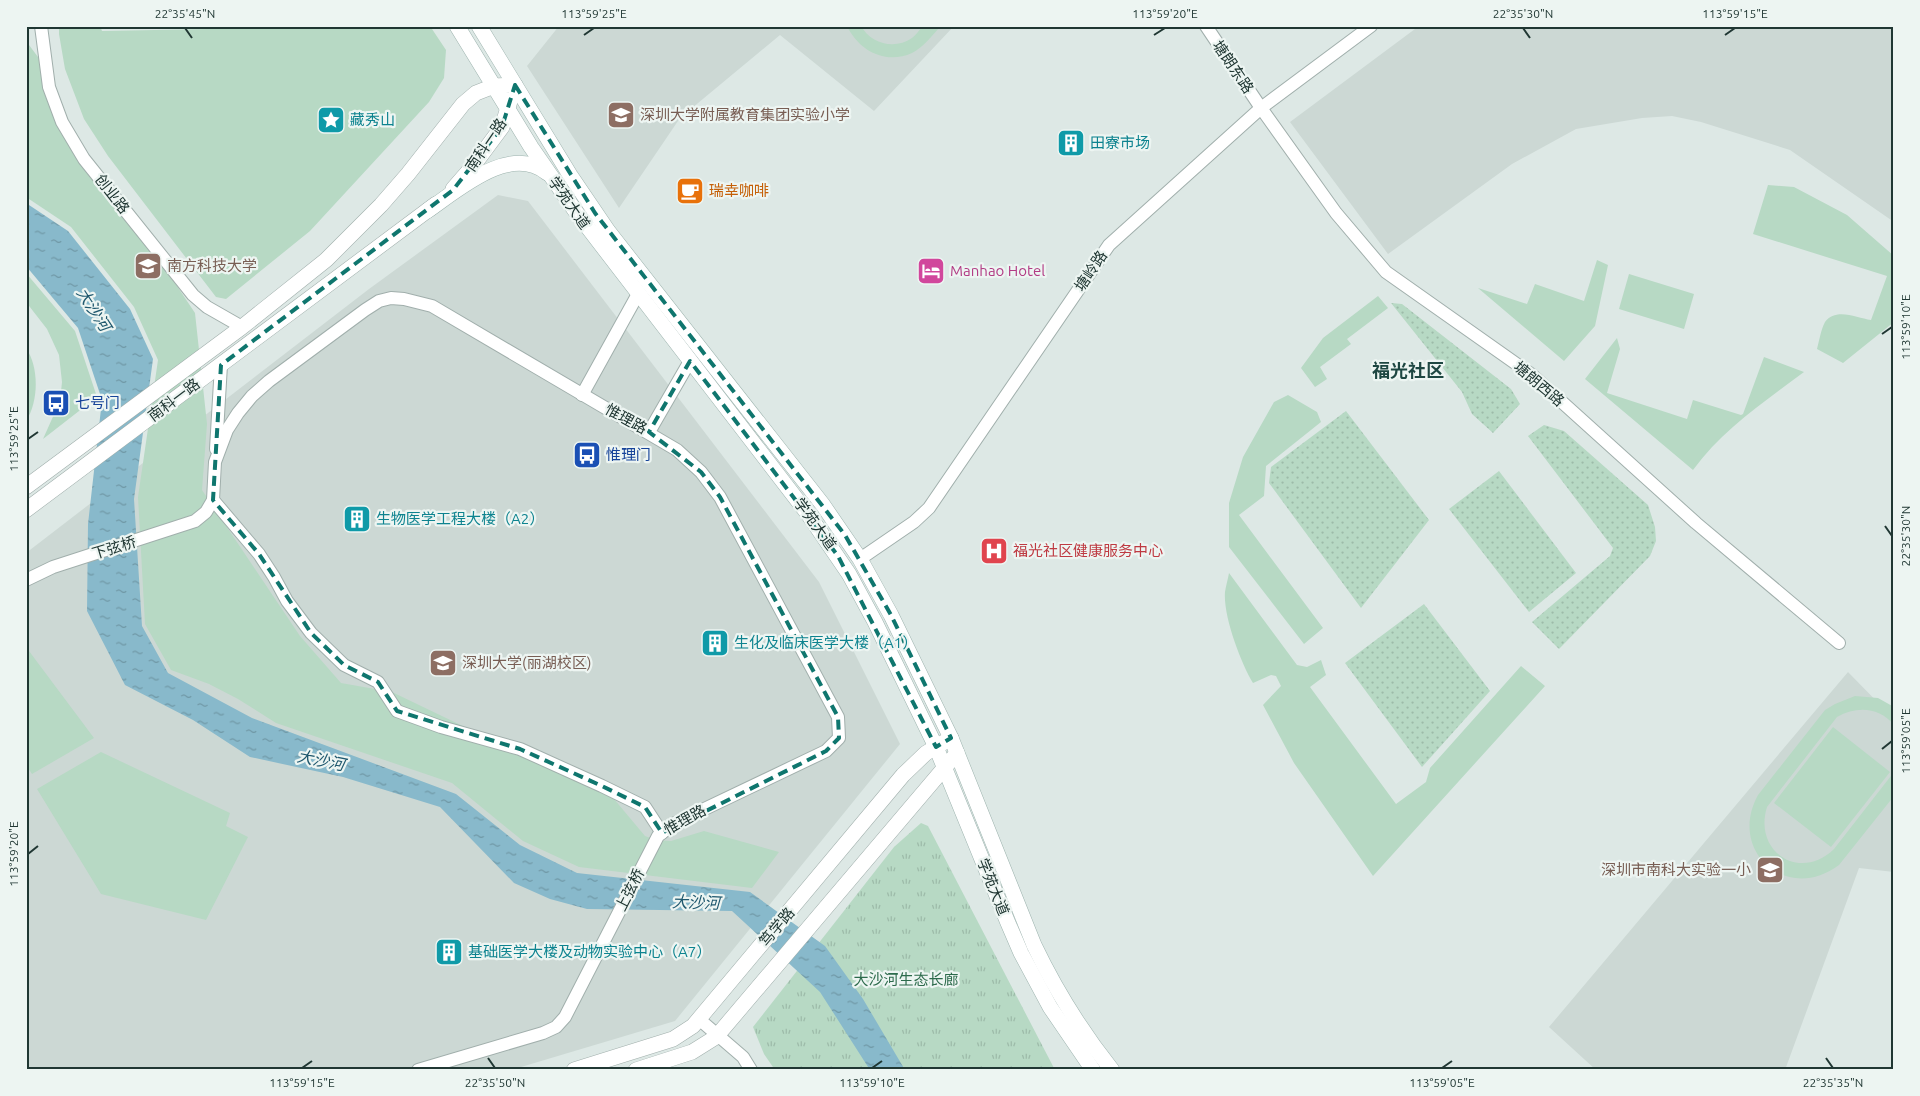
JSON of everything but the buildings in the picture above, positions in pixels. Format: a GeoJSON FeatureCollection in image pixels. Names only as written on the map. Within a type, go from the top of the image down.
{"type":"FeatureCollection","features":[{"type":"Feature","properties":{"kind":"main road","name":"学苑大道"},"geometry":{"type":"LineString","coordinates":[[457,26],[550,176],[596,240],[808,514],[838,556],[875,622],[936,746],[1021,952],[1050,1007],[1093,1070]]}},
{"type":"Feature","properties":{"kind":"main road","name":"学苑大道"},"geometry":{"type":"LineString","coordinates":[[479,26],[608,232],[823,505],[860,559],[891,615],[951,738],[1045,968],[1078,1024],[1112,1070]]}},
{"type":"Feature","properties":{"kind":"main road","name":"南科一路"},"geometry":{"type":"LineString","coordinates":[[26,487],[300,282],[333,253],[381,205],[463,104],[476,93],[494,86],[515,86],[502,127],[453,190],[428,211],[26,510]]}},
{"type":"Feature","properties":{"kind":"main road"},"geometry":{"type":"LineString","coordinates":[[428,211],[472,181],[511,163],[527,163],[543,170],[550,176]]}},
{"type":"Feature","properties":{"kind":"main road","name":"笃学路"},"geometry":{"type":"LineString","coordinates":[[574,1070],[673,1039],[687,1032],[700,1020],[903,775],[915,762],[936,746],[951,738]]}},
{"type":"Feature","properties":{"kind":"main road","name":"笃学路"},"geometry":{"type":"LineString","coordinates":[[636,1070],[692,1052],[706,1045],[718,1035],[957,753]]}},
{"type":"Feature","properties":{"kind":"street","name":"创业路"},"geometry":{"type":"LineString","coordinates":[[41,26],[49,87],[62,122],[84,159],[194,295],[207,307],[242,326]]}},
{"type":"Feature","properties":{"kind":"street","name":"塘朗东路"},"geometry":{"type":"LineString","coordinates":[[1206,26],[1261,108]]}},
{"type":"Feature","properties":{"kind":"street","name":"塘岭路"},"geometry":{"type":"LineString","coordinates":[[860,559],[914,522],[929,508],[1109,245],[1261,108],[1371,26]]}},
{"type":"Feature","properties":{"kind":"street","name":"塘朗西路"},"geometry":{"type":"LineString","coordinates":[[1261,108],[1336,213],[1386,272],[1532,375],[1696,523],[1839,643]]}},
{"type":"Feature","properties":{"kind":"street"},"geometry":{"type":"LineString","coordinates":[[582,395],[638,294]]}},
{"type":"Feature","properties":{"kind":"street","name":"惟理路"},"geometry":{"type":"LineString","coordinates":[[213,500],[215,462],[227,430],[252,396],[269,381],[365,310],[379,301],[391,298],[404,299],[432,306],[677,450],[701,472],[720,497],[838,717],[839,738],[826,751],[673,824],[660,834]]}},
{"type":"Feature","properties":{"kind":"street"},"geometry":{"type":"LineString","coordinates":[[649,432],[690,361]]}},
{"type":"Feature","properties":{"kind":"street"},"geometry":{"type":"LineString","coordinates":[[215,462],[219,367]]}},
{"type":"Feature","properties":{"kind":"street"},"geometry":{"type":"LineString","coordinates":[[213,500],[259,554],[287,601],[311,632],[344,665],[378,682],[397,711],[441,727],[520,748],[602,786],[644,807],[660,834]]}},
{"type":"Feature","properties":{"kind":"street","name":"下弦桥"},"geometry":{"type":"LineString","coordinates":[[26,580],[53,567],[175,529],[194,521],[206,512],[213,500]]}},
{"type":"Feature","properties":{"kind":"street","name":"上弦桥"},"geometry":{"type":"LineString","coordinates":[[418,1070],[543,1033],[556,1027],[564,1017],[660,834]]}},
{"type":"Feature","properties":{"kind":"street"},"geometry":{"type":"LineString","coordinates":[[700,1020],[743,1057],[751,1070]]}},
{"type":"Feature","properties":{"kind":"highlighted area"},"geometry":{"type":"Polygon","coordinates":[[[515,85],[595,213],[845,535],[891,615],[951,738],[936,747],[838,556],[690,361],[649,432],[701,472],[720,497],[838,717],[839,738],[826,751],[662,833],[645,807],[602,786],[520,749],[397,711],[378,682],[344,665],[311,633],[259,554],[213,500],[221,365],[453,190],[502,127],[515,85]]]}},
{"type":"Feature","properties":{"kind":"shaded area","name":"深圳大学附属教育集团实验小学"},"geometry":{"type":"Polygon","coordinates":[[[559,26],[954,26],[874,111],[780,35],[680,118],[619,208],[527,66],[559,26]]]}},
{"type":"Feature","properties":{"kind":"shaded area"},"geometry":{"type":"Polygon","coordinates":[[[1419,26],[1894,26],[1894,222],[1790,150],[1701,122],[1672,116],[1642,118],[1576,129],[1512,164],[1388,254],[1290,122],[1419,26]]]}},
{"type":"Feature","properties":{"kind":"shaded area","name":"深圳大学(丽湖校区)"},"geometry":{"type":"Polygon","coordinates":[[[498,195],[528,201],[819,582],[900,744],[675,1021],[511,1070],[26,1070],[26,553],[369,289],[498,195]]]}},
{"type":"Feature","properties":{"kind":"shaded area","name":"深圳市南科大实验一小"},"geometry":{"type":"Polygon","coordinates":[[[1848,672],[1894,719],[1894,872],[1859,868],[1785,1070],[1596,1070],[1549,1027],[1848,672]]]}},
{"type":"Feature","properties":{"kind":"green space"},"geometry":{"type":"Polygon","coordinates":[[[59,26],[100,26],[102,31],[208,29],[208,26],[430,26],[446,50],[444,78],[429,102],[310,231],[226,299],[216,297],[108,156],[84,119],[65,69],[59,26]]]}},
{"type":"Feature","properties":{"kind":"green space"},"geometry":{"type":"Polygon","coordinates":[[[847,26],[861,26],[865,32],[877,41],[898,44],[912,38],[923,26],[941,26],[924,44],[912,53],[893,57],[883,56],[866,49],[852,35],[847,26]]]}},
{"type":"Feature","properties":{"kind":"green space"},"geometry":{"type":"Polygon","coordinates":[[[26,41],[41,61],[81,161],[173,280],[195,313],[207,424],[202,490],[300,636],[341,683],[392,692],[614,799],[645,836],[656,840],[671,841],[704,831],[779,852],[752,888],[579,867],[523,841],[452,783],[276,723],[238,699],[209,684],[171,670],[145,624],[138,497],[158,360],[134,307],[71,227],[26,197],[26,41]]]}},
{"type":"Feature","properties":{"kind":"green space"},"geometry":{"type":"Polygon","coordinates":[[[1768,185],[1794,187],[1847,215],[1894,256],[1894,322],[1843,363],[1817,349],[1825,322],[1835,315],[1841,314],[1871,320],[1887,276],[1753,234],[1768,185]]]}},
{"type":"Feature","properties":{"kind":"green space"},"geometry":{"type":"Polygon","coordinates":[[[1597,260],[1608,265],[1595,326],[1564,361],[1478,288],[1527,304],[1535,284],[1584,301],[1597,260]]]}},
{"type":"Feature","properties":{"kind":"green space"},"geometry":{"type":"Polygon","coordinates":[[[26,273],[75,331],[97,397],[43,439],[60,401],[62,382],[59,355],[47,329],[26,302],[26,273]]]}},
{"type":"Feature","properties":{"kind":"green space"},"geometry":{"type":"Polygon","coordinates":[[[1629,274],[1694,294],[1684,329],[1619,309],[1629,274]]]}},
{"type":"Feature","properties":{"kind":"green space"},"geometry":{"type":"Polygon","coordinates":[[[1378,296],[1388,308],[1347,339],[1351,344],[1320,367],[1327,379],[1315,387],[1301,368],[1323,338],[1378,296]]]}},
{"type":"Feature","properties":{"kind":"green space"},"geometry":{"type":"Polygon","coordinates":[[[1391,303],[1402,304],[1511,389],[1520,404],[1493,433],[1472,414],[1462,392],[1391,303]]]}},
{"type":"Feature","properties":{"kind":"green space"},"geometry":{"type":"Polygon","coordinates":[[[1617,338],[1620,349],[1607,393],[1687,419],[1693,400],[1741,415],[1743,414],[1764,357],[1804,372],[1759,405],[1731,429],[1704,455],[1693,470],[1585,379],[1617,338]]]}},
{"type":"Feature","properties":{"kind":"green space"},"geometry":{"type":"Polygon","coordinates":[[[26,348],[33,365],[36,384],[33,404],[26,421],[26,348]]]}},
{"type":"Feature","properties":{"kind":"green space"},"geometry":{"type":"Polygon","coordinates":[[[1288,395],[1317,412],[1321,422],[1266,466],[1264,496],[1239,515],[1323,628],[1304,644],[1229,547],[1229,503],[1243,457],[1274,402],[1288,395]]]}},
{"type":"Feature","properties":{"kind":"green space"},"geometry":{"type":"Polygon","coordinates":[[[1346,411],[1429,520],[1361,608],[1269,483],[1271,467],[1346,411]]]}},
{"type":"Feature","properties":{"kind":"green space"},"geometry":{"type":"Polygon","coordinates":[[[1544,425],[1564,431],[1648,505],[1655,527],[1656,541],[1650,556],[1559,649],[1532,622],[1610,556],[1613,548],[1528,436],[1544,425]]]}},
{"type":"Feature","properties":{"kind":"green space"},"geometry":{"type":"Polygon","coordinates":[[[1499,471],[1576,573],[1529,612],[1449,509],[1499,471]]]}},
{"type":"Feature","properties":{"kind":"green space"},"geometry":{"type":"Polygon","coordinates":[[[1229,573],[1297,665],[1307,667],[1321,660],[1326,675],[1310,687],[1396,804],[1426,782],[1430,768],[1521,666],[1545,686],[1373,876],[1294,763],[1263,705],[1281,686],[1276,676],[1271,675],[1253,683],[1248,674],[1238,652],[1227,614],[1225,592],[1229,573]]]}},
{"type":"Feature","properties":{"kind":"green space"},"geometry":{"type":"Polygon","coordinates":[[[1424,604],[1490,691],[1422,767],[1345,663],[1424,604]]]}},
{"type":"Feature","properties":{"kind":"green space"},"geometry":{"type":"Polygon","coordinates":[[[26,647],[94,738],[32,774],[26,765],[26,647]]]}},
{"type":"Feature","properties":{"kind":"green space"},"geometry":{"type":"Polygon","coordinates":[[[1855,696],[1878,698],[1894,707],[1894,725],[1882,715],[1867,710],[1852,711],[1837,717],[1767,807],[1764,823],[1767,837],[1773,849],[1783,857],[1794,862],[1807,863],[1821,859],[1834,849],[1894,772],[1894,796],[1839,865],[1819,875],[1800,878],[1782,875],[1767,866],[1756,852],[1750,835],[1750,816],[1758,795],[1825,710],[1855,696]]]}},
{"type":"Feature","properties":{"kind":"green space"},"geometry":{"type":"Polygon","coordinates":[[[1833,727],[1890,772],[1831,847],[1774,803],[1833,727]]]}},
{"type":"Feature","properties":{"kind":"green space"},"geometry":{"type":"Polygon","coordinates":[[[101,752],[230,813],[226,826],[248,837],[206,920],[101,894],[37,789],[101,752]]]}},
{"type":"Feature","properties":{"kind":"green space","name":"大沙河生态长廊"},"geometry":{"type":"Polygon","coordinates":[[[921,823],[928,826],[1055,1070],[775,1070],[764,1054],[753,1027],[894,847],[921,823]]]}},
{"type":"Feature","properties":{"kind":"water","name":"大沙河"},"geometry":{"type":"Polygon","coordinates":[[[26,203],[68,231],[130,309],[153,359],[134,499],[142,626],[168,673],[252,718],[456,794],[520,845],[577,873],[750,892],[825,946],[863,999],[905,1070],[870,1070],[820,992],[732,911],[587,909],[550,899],[514,883],[440,807],[343,777],[250,757],[193,720],[125,685],[87,611],[88,524],[102,400],[78,328],[26,266],[26,203]]]}},
{"type":"Feature","properties":{"kind":"place","name":"深圳大学附属教育集团实验小学"},"geometry":{"type":"Point","coordinates":[621,115]}},
{"type":"Feature","properties":{"kind":"place","name":"藏秀山"},"geometry":{"type":"Point","coordinates":[331,120]}},
{"type":"Feature","properties":{"kind":"place","name":"田寮市场"},"geometry":{"type":"Point","coordinates":[1071,143]}},
{"type":"Feature","properties":{"kind":"place","name":"瑞幸咖啡"},"geometry":{"type":"Point","coordinates":[690,191]}},
{"type":"Feature","properties":{"kind":"place","name":"南方科技大学"},"geometry":{"type":"Point","coordinates":[148,266]}},
{"type":"Feature","properties":{"kind":"place","name":"Manhao Hotel"},"geometry":{"type":"Point","coordinates":[931,271]}},
{"type":"Feature","properties":{"kind":"place","name":"七号门"},"geometry":{"type":"Point","coordinates":[56,403]}},
{"type":"Feature","properties":{"kind":"place","name":"惟理门"},"geometry":{"type":"Point","coordinates":[587,455]}},
{"type":"Feature","properties":{"kind":"place","name":"生物医学工程大楼（A2）"},"geometry":{"type":"Point","coordinates":[357,519]}},
{"type":"Feature","properties":{"kind":"place","name":"福光社区健康服务中心"},"geometry":{"type":"Point","coordinates":[994,551]}},
{"type":"Feature","properties":{"kind":"place","name":"生化及临床医学大楼（A1）"},"geometry":{"type":"Point","coordinates":[715,643]}},
{"type":"Feature","properties":{"kind":"place","name":"深圳大学(丽湖校区)"},"geometry":{"type":"Point","coordinates":[443,663]}},
{"type":"Feature","properties":{"kind":"place","name":"深圳市南科大实验一小"},"geometry":{"type":"Point","coordinates":[1770,870]}},
{"type":"Feature","properties":{"kind":"place","name":"基础医学大楼及动物实验中心（A7）"},"geometry":{"type":"Point","coordinates":[449,952]}},
{"type":"Feature","properties":{"kind":"district","name":"福光社区"},"geometry":{"type":"Point","coordinates":[1408,371]}}]}
